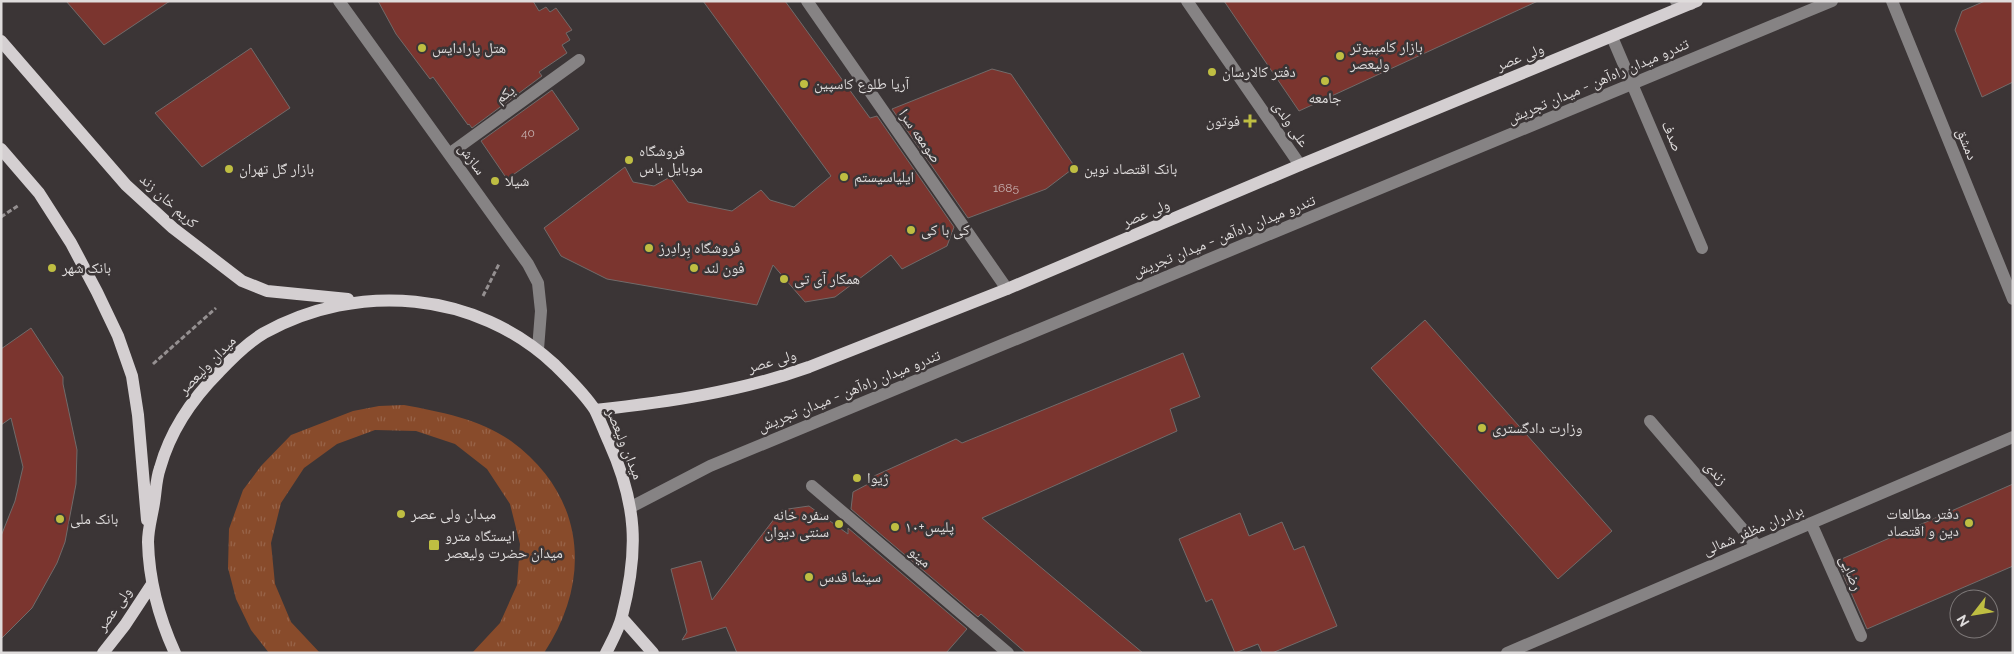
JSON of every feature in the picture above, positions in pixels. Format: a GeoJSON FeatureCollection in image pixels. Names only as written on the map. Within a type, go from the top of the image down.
{"type":"FeatureCollection","features":[{"type":"Feature","properties":{"kind":"main road","name":"ولی عصر"},"geometry":{"type":"LineString","coordinates":[[595,410],[693,398],[783,376],[1007,289],[1694,3]]}},
{"type":"Feature","properties":{"kind":"main road","name":"کریم خان زند"},"geometry":{"type":"LineString","coordinates":[[1,41],[126,185],[173,228],[242,281],[267,291],[366,300]]}},
{"type":"Feature","properties":{"kind":"main road"},"geometry":{"type":"LineString","coordinates":[[1,149],[39,193],[71,243],[98,292],[118,336],[132,376],[148,540]]}},
{"type":"Feature","properties":{"kind":"main road","name":"میدان ولیعصر"},"geometry":{"type":"LineString","coordinates":[[175,653],[164,629],[152,584],[148,540],[159,470],[171,438],[189,406],[213,378],[236,354],[262,334],[297,317],[366,300],[421,301],[474,314],[507,329],[538,349],[574,383],[595,410],[621,468],[631,507],[634,547],[622,618],[606,653]]}},
{"type":"Feature","properties":{"kind":"main road","name":"ولی عصر"},"geometry":{"type":"LineString","coordinates":[[103,653],[152,584]]}},
{"type":"Feature","properties":{"kind":"main road"},"geometry":{"type":"LineString","coordinates":[[622,618],[653,653]]}},
{"type":"Feature","properties":{"kind":"street","name":"سازش"},"geometry":{"type":"LineString","coordinates":[[339,1],[528,264],[538,283],[541,311],[538,349]]}},
{"type":"Feature","properties":{"kind":"street","name":"صومعه سرا"},"geometry":{"type":"LineString","coordinates":[[807,1],[1007,289]]}},
{"type":"Feature","properties":{"kind":"street","name":"علی ولدی"},"geometry":{"type":"LineString","coordinates":[[1187,1],[1300,166]]}},
{"type":"Feature","properties":{"kind":"street"},"geometry":{"type":"LineString","coordinates":[[1676,1],[1694,3]]}},
{"type":"Feature","properties":{"kind":"street","name":"تندرو میدان راه‌آهن - میدان تجریش"},"geometry":{"type":"LineString","coordinates":[[631,507],[710,466],[1832,1]]}},
{"type":"Feature","properties":{"kind":"street","name":"دمشق"},"geometry":{"type":"LineString","coordinates":[[1892,1],[2013,299]]}},
{"type":"Feature","properties":{"kind":"street","name":"صدف"},"geometry":{"type":"LineString","coordinates":[[1612,37],[1702,248]]}},
{"type":"Feature","properties":{"kind":"street","name":"یکم"},"geometry":{"type":"LineString","coordinates":[[449,154],[579,60]]}},
{"type":"Feature","properties":{"kind":"street","name":"زندی"},"geometry":{"type":"LineString","coordinates":[[1650,421],[1757,546]]}},
{"type":"Feature","properties":{"kind":"street","name":"برادران مظفر شمالی"},"geometry":{"type":"LineString","coordinates":[[1511,652],[2013,437]]}},
{"type":"Feature","properties":{"kind":"street","name":"مینو"},"geometry":{"type":"LineString","coordinates":[[812,486],[1008,653]]}},
{"type":"Feature","properties":{"kind":"street","name":"رضایی"},"geometry":{"type":"LineString","coordinates":[[1811,523],[1861,636]]}},
{"type":"Feature","properties":{"kind":"path"},"geometry":{"type":"LineString","coordinates":[[474,314],[497,265]]}},
{"type":"Feature","properties":{"kind":"path"},"geometry":{"type":"LineString","coordinates":[[152,364],[216,308]]}},
{"type":"Feature","properties":{"kind":"green space"},"geometry":{"type":"Polygon","coordinates":[[[404,405],[460,417],[499,433],[536,463],[554,486],[567,512],[574,540],[575,568],[570,596],[560,625],[544,653],[472,653],[500,623],[517,585],[520,544],[510,504],[487,469],[455,444],[416,431],[375,430],[337,444],[304,468],[281,503],[271,543],[275,584],[291,622],[320,653],[269,653],[251,630],[236,599],[228,568],[229,529],[243,490],[261,466],[291,435],[353,411],[379,406],[404,405]]]}},
{"type":"Feature","properties":{"kind":"building"},"geometry":{"type":"Polygon","coordinates":[[[66,1],[170,1],[104,45],[66,1]]]}},
{"type":"Feature","properties":{"kind":"building"},"geometry":{"type":"Polygon","coordinates":[[[378,1],[533,1],[539,11],[546,7],[550,12],[556,8],[572,30],[566,33],[570,40],[562,45],[567,53],[539,72],[542,76],[472,128],[433,77],[430,79],[396,34],[378,1]]]}},
{"type":"Feature","properties":{"kind":"building","name":"آریا طلوع کاسپین"},"geometry":{"type":"Polygon","coordinates":[[[703,1],[785,1],[870,118],[877,116],[954,227],[947,246],[902,269],[891,255],[835,297],[805,302],[773,265],[757,305],[607,279],[561,256],[544,228],[625,167],[633,182],[654,186],[670,177],[688,202],[732,211],[761,190],[770,200],[794,207],[831,176],[703,1]]]}},
{"type":"Feature","properties":{"kind":"building","name":"بازار کامپیوتر ولیعصر"},"geometry":{"type":"Polygon","coordinates":[[[1224,1],[1538,1],[1299,111],[1224,1]]]}},
{"type":"Feature","properties":{"kind":"building"},"geometry":{"type":"Polygon","coordinates":[[[1985,1],[2013,1],[2013,82],[1982,97],[1955,30],[1962,11],[1985,1]]]}},
{"type":"Feature","properties":{"kind":"building"},"geometry":{"type":"Polygon","coordinates":[[[251,48],[290,108],[202,167],[155,113],[251,48]]]}},
{"type":"Feature","properties":{"kind":"building"},"geometry":{"type":"Polygon","coordinates":[[[992,69],[1011,74],[1075,167],[1046,189],[968,218],[892,109],[992,69]]]}},
{"type":"Feature","properties":{"kind":"building"},"geometry":{"type":"Polygon","coordinates":[[[552,90],[579,129],[507,179],[481,141],[552,90]]]}},
{"type":"Feature","properties":{"kind":"building"},"geometry":{"type":"Polygon","coordinates":[[[1425,320],[1612,531],[1558,579],[1371,368],[1425,320]]]}},
{"type":"Feature","properties":{"kind":"building"},"geometry":{"type":"Polygon","coordinates":[[[31,328],[63,377],[77,450],[76,484],[65,542],[57,563],[32,608],[1,639],[1,536],[15,501],[23,467],[11,418],[1,425],[1,349],[31,328]]]}},
{"type":"Feature","properties":{"kind":"building"},"geometry":{"type":"Polygon","coordinates":[[[1183,353],[1200,397],[1170,409],[1177,431],[982,518],[1143,653],[1026,653],[981,614],[978,617],[851,509],[853,492],[870,483],[874,476],[956,439],[962,443],[1183,353]]]}},
{"type":"Feature","properties":{"kind":"building","name":"دفتر مطالعات دین و اقتصاد"},"geometry":{"type":"Polygon","coordinates":[[[2013,484],[2013,566],[1960,589],[1949,589],[1949,594],[1867,629],[1837,561],[2013,484]]]}},
{"type":"Feature","properties":{"kind":"building","name":"سینما قدس"},"geometry":{"type":"Polygon","coordinates":[[[809,506],[848,534],[848,528],[967,629],[946,653],[737,653],[726,627],[682,640],[687,632],[671,569],[701,561],[712,600],[781,510],[809,506]]]}},
{"type":"Feature","properties":{"kind":"building"},"geometry":{"type":"Polygon","coordinates":[[[1240,513],[1249,536],[1282,522],[1294,550],[1304,546],[1337,626],[1272,653],[1262,653],[1258,644],[1235,653],[1212,599],[1206,602],[1179,539],[1240,513]]]}},
{"type":"Feature","properties":{"kind":"place","name":"هتل پارادایس"},"geometry":{"type":"Point","coordinates":[422,48]}},
{"type":"Feature","properties":{"kind":"place","name":"بازار کامپیوتر ولیعصر"},"geometry":{"type":"Point","coordinates":[1340,56]}},
{"type":"Feature","properties":{"kind":"place","name":"دفتر کالارسان"},"geometry":{"type":"Point","coordinates":[1212,72]}},
{"type":"Feature","properties":{"kind":"place","name":"جامعه"},"geometry":{"type":"Point","coordinates":[1325,81]}},
{"type":"Feature","properties":{"kind":"place","name":"آریا طلوع کاسپین"},"geometry":{"type":"Point","coordinates":[804,84]}},
{"type":"Feature","properties":{"kind":"place","name":"فوتون"},"geometry":{"type":"Point","coordinates":[1250,121]}},
{"type":"Feature","properties":{"kind":"place","name":"فروشگاه موبایل یاس"},"geometry":{"type":"Point","coordinates":[629,160]}},
{"type":"Feature","properties":{"kind":"place","name":"بازار گل تهران"},"geometry":{"type":"Point","coordinates":[229,169]}},
{"type":"Feature","properties":{"kind":"place","name":"بانک اقتصاد نوین"},"geometry":{"type":"Point","coordinates":[1074,169]}},
{"type":"Feature","properties":{"kind":"place","name":"ایلیاسیستم"},"geometry":{"type":"Point","coordinates":[844,177]}},
{"type":"Feature","properties":{"kind":"place","name":"شیلا"},"geometry":{"type":"Point","coordinates":[495,181]}},
{"type":"Feature","properties":{"kind":"place","name":"کی با کی"},"geometry":{"type":"Point","coordinates":[911,230]}},
{"type":"Feature","properties":{"kind":"place","name":"فروشگاه بِرادِرز"},"geometry":{"type":"Point","coordinates":[649,248]}},
{"type":"Feature","properties":{"kind":"place","name":"بانک شهر"},"geometry":{"type":"Point","coordinates":[52,268]}},
{"type":"Feature","properties":{"kind":"place","name":"فون لند"},"geometry":{"type":"Point","coordinates":[694,268]}},
{"type":"Feature","properties":{"kind":"place","name":"همکار آی تی"},"geometry":{"type":"Point","coordinates":[784,279]}},
{"type":"Feature","properties":{"kind":"place","name":"وزارت دادگستری"},"geometry":{"type":"Point","coordinates":[1482,428]}},
{"type":"Feature","properties":{"kind":"place","name":"ژیوا"},"geometry":{"type":"Point","coordinates":[857,478]}},
{"type":"Feature","properties":{"kind":"place","name":"میدان ولی عصر"},"geometry":{"type":"Point","coordinates":[401,514]}},
{"type":"Feature","properties":{"kind":"place","name":"بانک ملی"},"geometry":{"type":"Point","coordinates":[60,519]}},
{"type":"Feature","properties":{"kind":"place","name":"دفتر مطالعات دین و اقتصاد"},"geometry":{"type":"Point","coordinates":[1969,523]}},
{"type":"Feature","properties":{"kind":"place","name":"سفره خانه سنتی دیوان"},"geometry":{"type":"Point","coordinates":[839,524]}},
{"type":"Feature","properties":{"kind":"place","name":"پلیس+۱۰"},"geometry":{"type":"Point","coordinates":[895,527]}},
{"type":"Feature","properties":{"kind":"place","name":"ایستگاه مترو میدان حضرت ولیعصر"},"geometry":{"type":"Point","coordinates":[434,545]}},
{"type":"Feature","properties":{"kind":"place","name":"سینما قدس"},"geometry":{"type":"Point","coordinates":[809,577]}}]}
